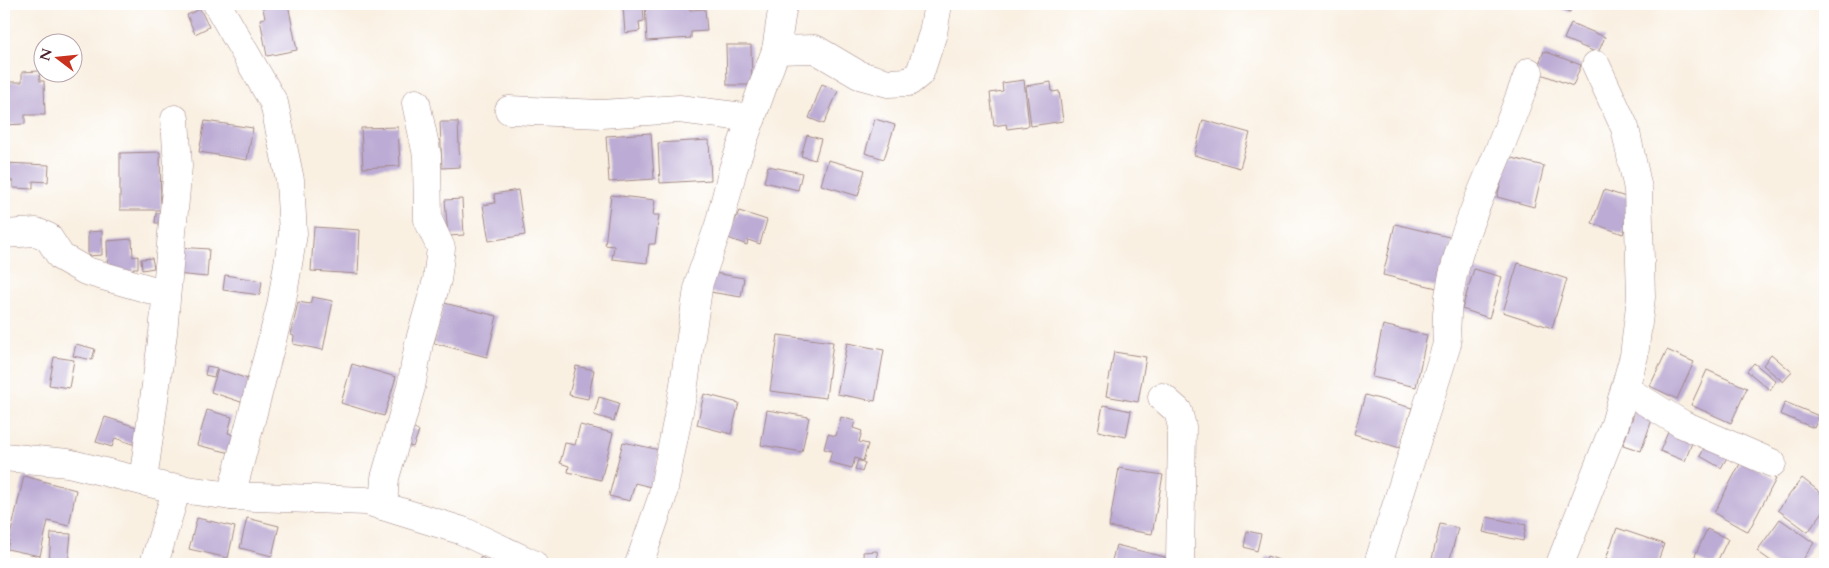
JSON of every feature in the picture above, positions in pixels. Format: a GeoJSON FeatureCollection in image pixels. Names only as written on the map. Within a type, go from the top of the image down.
{"type":"FeatureCollection","features":[{"type":"Feature","properties":{"kind":"street"},"geometry":{"type":"LineString","coordinates":[[217,4],[274,103],[290,180],[293,234],[281,306],[231,496]]}},
{"type":"Feature","properties":{"kind":"street"},"geometry":{"type":"LineString","coordinates":[[639,564],[662,498],[683,391],[699,282],[776,50],[783,4]]}},
{"type":"Feature","properties":{"kind":"street"},"geometry":{"type":"LineString","coordinates":[[776,50],[816,49],[860,75],[888,83],[909,82],[920,74],[933,33],[938,4]]}},
{"type":"Feature","properties":{"kind":"street"},"geometry":{"type":"LineString","coordinates":[[1560,564],[1615,424],[1634,356],[1641,297],[1638,189],[1625,128],[1596,65]]}},
{"type":"Feature","properties":{"kind":"street"},"geometry":{"type":"LineString","coordinates":[[1378,564],[1447,344],[1445,319],[1450,289],[1466,230],[1529,72]]}},
{"type":"Feature","properties":{"kind":"street"},"geometry":{"type":"LineString","coordinates":[[383,506],[385,478],[411,387],[419,343],[437,280],[441,248],[428,220],[427,154],[416,103]]}},
{"type":"Feature","properties":{"kind":"street"},"geometry":{"type":"LineString","coordinates":[[509,110],[601,114],[679,109],[752,118]]}},
{"type":"Feature","properties":{"kind":"street"},"geometry":{"type":"LineString","coordinates":[[143,481],[166,294],[178,166],[175,119]]}},
{"type":"Feature","properties":{"kind":"street"},"geometry":{"type":"LineString","coordinates":[[4,234],[36,232],[48,237],[61,257],[86,271],[166,294]]}},
{"type":"Feature","properties":{"kind":"street"},"geometry":{"type":"LineString","coordinates":[[1625,389],[1682,424],[1772,463]]}},
{"type":"Feature","properties":{"kind":"street"},"geometry":{"type":"LineString","coordinates":[[1162,397],[1178,411],[1182,427],[1180,564]]}},
{"type":"Feature","properties":{"kind":"street"},"geometry":{"type":"LineString","coordinates":[[4,457],[68,463],[177,488],[231,496],[366,501],[463,531],[533,564]]}},
{"type":"Feature","properties":{"kind":"street"},"geometry":{"type":"LineString","coordinates":[[154,564],[177,488]]}},
{"type":"Feature","properties":{"kind":"building"},"geometry":{"type":"Polygon","coordinates":[[[262,4],[288,4],[297,50],[267,56],[260,19],[265,18],[262,4]]]}},
{"type":"Feature","properties":{"kind":"building"},"geometry":{"type":"Polygon","coordinates":[[[645,4],[689,4],[690,10],[705,9],[707,31],[691,32],[691,38],[647,41],[645,4]]]}},
{"type":"Feature","properties":{"kind":"building"},"geometry":{"type":"Polygon","coordinates":[[[1546,4],[1572,4],[1570,12],[1546,4]]]}},
{"type":"Feature","properties":{"kind":"building"},"geometry":{"type":"Polygon","coordinates":[[[638,5],[638,7],[643,7],[644,21],[639,22],[640,31],[625,33],[623,6],[638,5]]]}},
{"type":"Feature","properties":{"kind":"building"},"geometry":{"type":"Polygon","coordinates":[[[200,9],[209,27],[195,34],[187,15],[200,9]]]}},
{"type":"Feature","properties":{"kind":"building"},"geometry":{"type":"Polygon","coordinates":[[[1571,23],[1605,37],[1598,53],[1564,39],[1571,23]]]}},
{"type":"Feature","properties":{"kind":"building"},"geometry":{"type":"Polygon","coordinates":[[[726,45],[751,45],[752,85],[727,85],[726,45]]]}},
{"type":"Feature","properties":{"kind":"building"},"geometry":{"type":"Polygon","coordinates":[[[1544,51],[1581,65],[1573,86],[1536,72],[1544,51]]]}},
{"type":"Feature","properties":{"kind":"building"},"geometry":{"type":"Polygon","coordinates":[[[32,71],[32,82],[44,82],[45,115],[25,115],[25,124],[4,125],[4,111],[6,110],[4,82],[22,82],[22,72],[32,71]]]}},
{"type":"Feature","properties":{"kind":"building"},"geometry":{"type":"Polygon","coordinates":[[[1024,80],[1029,126],[1007,129],[1006,124],[994,126],[990,93],[1003,91],[1002,83],[1024,80]]]}},
{"type":"Feature","properties":{"kind":"building"},"geometry":{"type":"Polygon","coordinates":[[[1051,82],[1052,92],[1059,91],[1063,121],[1031,126],[1026,86],[1051,82]]]}},
{"type":"Feature","properties":{"kind":"building"},"geometry":{"type":"Polygon","coordinates":[[[822,84],[838,91],[824,124],[809,118],[822,84]]]}},
{"type":"Feature","properties":{"kind":"building"},"geometry":{"type":"Polygon","coordinates":[[[875,119],[895,125],[884,159],[865,153],[875,119]]]}},
{"type":"Feature","properties":{"kind":"building"},"geometry":{"type":"Polygon","coordinates":[[[1203,120],[1250,133],[1240,168],[1194,155],[1203,120]]]}},
{"type":"Feature","properties":{"kind":"building"},"geometry":{"type":"Polygon","coordinates":[[[205,121],[253,128],[247,160],[199,152],[205,121]]]}},
{"type":"Feature","properties":{"kind":"building"},"geometry":{"type":"Polygon","coordinates":[[[440,122],[458,122],[460,167],[442,168],[440,122]]]}},
{"type":"Feature","properties":{"kind":"building"},"geometry":{"type":"Polygon","coordinates":[[[398,127],[400,166],[363,168],[361,128],[398,127]]]}},
{"type":"Feature","properties":{"kind":"building"},"geometry":{"type":"Polygon","coordinates":[[[651,133],[654,179],[609,182],[606,136],[651,133]]]}},
{"type":"Feature","properties":{"kind":"building"},"geometry":{"type":"Polygon","coordinates":[[[807,135],[821,139],[815,160],[801,156],[807,135]]]}},
{"type":"Feature","properties":{"kind":"building"},"geometry":{"type":"Polygon","coordinates":[[[709,140],[711,180],[660,183],[658,143],[709,140]]]}},
{"type":"Feature","properties":{"kind":"building"},"geometry":{"type":"Polygon","coordinates":[[[160,152],[161,210],[120,210],[120,153],[160,152]]]}},
{"type":"Feature","properties":{"kind":"building"},"geometry":{"type":"Polygon","coordinates":[[[1508,157],[1544,166],[1534,207],[1497,197],[1508,157]]]}},
{"type":"Feature","properties":{"kind":"building"},"geometry":{"type":"Polygon","coordinates":[[[828,160],[865,170],[858,196],[821,185],[828,160]]]}},
{"type":"Feature","properties":{"kind":"building"},"geometry":{"type":"Polygon","coordinates":[[[4,163],[49,165],[48,182],[33,181],[33,189],[13,188],[13,181],[4,180],[4,163]]]}},
{"type":"Feature","properties":{"kind":"building"},"geometry":{"type":"Polygon","coordinates":[[[768,166],[802,173],[798,190],[764,182],[768,166]]]}},
{"type":"Feature","properties":{"kind":"building"},"geometry":{"type":"Polygon","coordinates":[[[518,190],[525,235],[489,241],[483,205],[495,203],[494,194],[518,190]]]}},
{"type":"Feature","properties":{"kind":"building"},"geometry":{"type":"Polygon","coordinates":[[[1604,190],[1635,200],[1623,234],[1592,223],[1604,190]]]}},
{"type":"Feature","properties":{"kind":"building"},"geometry":{"type":"Polygon","coordinates":[[[611,195],[655,200],[653,215],[659,215],[655,244],[649,244],[647,263],[612,259],[614,246],[605,245],[611,195]]]}},
{"type":"Feature","properties":{"kind":"building"},"geometry":{"type":"Polygon","coordinates":[[[462,199],[464,235],[448,236],[445,200],[462,199]]]}},
{"type":"Feature","properties":{"kind":"building"},"geometry":{"type":"Polygon","coordinates":[[[739,211],[767,220],[760,244],[748,240],[747,245],[728,238],[739,211]]]}},
{"type":"Feature","properties":{"kind":"building"},"geometry":{"type":"Polygon","coordinates":[[[156,213],[167,213],[167,223],[155,223],[156,213]]]}},
{"type":"Feature","properties":{"kind":"building"},"geometry":{"type":"Polygon","coordinates":[[[1395,224],[1453,238],[1441,289],[1383,275],[1395,224]]]}},
{"type":"Feature","properties":{"kind":"building"},"geometry":{"type":"Polygon","coordinates":[[[314,227],[360,230],[358,274],[311,271],[314,227]]]}},
{"type":"Feature","properties":{"kind":"building"},"geometry":{"type":"Polygon","coordinates":[[[102,231],[102,255],[88,256],[88,232],[102,231]]]}},
{"type":"Feature","properties":{"kind":"building"},"geometry":{"type":"Polygon","coordinates":[[[132,239],[133,257],[138,256],[138,268],[133,268],[134,272],[108,273],[107,241],[132,239]]]}},
{"type":"Feature","properties":{"kind":"building"},"geometry":{"type":"Polygon","coordinates":[[[178,247],[209,249],[207,277],[176,274],[178,247]]]}},
{"type":"Feature","properties":{"kind":"building"},"geometry":{"type":"Polygon","coordinates":[[[152,258],[154,268],[142,270],[141,259],[152,258]]]}},
{"type":"Feature","properties":{"kind":"building"},"geometry":{"type":"Polygon","coordinates":[[[1518,263],[1567,279],[1552,328],[1503,312],[1518,263]]]}},
{"type":"Feature","properties":{"kind":"building"},"geometry":{"type":"Polygon","coordinates":[[[1474,269],[1502,277],[1489,318],[1462,309],[1474,269]]]}},
{"type":"Feature","properties":{"kind":"building"},"geometry":{"type":"Polygon","coordinates":[[[714,273],[744,278],[741,297],[710,292],[714,273]]]}},
{"type":"Feature","properties":{"kind":"building"},"geometry":{"type":"Polygon","coordinates":[[[225,275],[262,281],[260,295],[223,290],[225,275]]]}},
{"type":"Feature","properties":{"kind":"building"},"geometry":{"type":"Polygon","coordinates":[[[312,297],[333,301],[323,350],[293,344],[294,336],[291,335],[298,302],[310,304],[312,297]]]}},
{"type":"Feature","properties":{"kind":"building"},"geometry":{"type":"Polygon","coordinates":[[[444,303],[497,316],[487,357],[434,343],[444,303]]]}},
{"type":"Feature","properties":{"kind":"building"},"geometry":{"type":"Polygon","coordinates":[[[1383,325],[1427,335],[1416,387],[1372,377],[1383,325]]]}},
{"type":"Feature","properties":{"kind":"building"},"geometry":{"type":"Polygon","coordinates":[[[778,335],[833,342],[826,398],[770,391],[778,335]]]}},
{"type":"Feature","properties":{"kind":"building"},"geometry":{"type":"Polygon","coordinates":[[[847,343],[884,350],[875,401],[837,394],[847,343]]]}},
{"type":"Feature","properties":{"kind":"building"},"geometry":{"type":"Polygon","coordinates":[[[76,344],[95,349],[92,360],[73,356],[76,344]]]}},
{"type":"Feature","properties":{"kind":"building"},"geometry":{"type":"Polygon","coordinates":[[[1667,350],[1694,362],[1677,399],[1650,386],[1667,350]]]}},
{"type":"Feature","properties":{"kind":"building"},"geometry":{"type":"Polygon","coordinates":[[[1114,352],[1146,357],[1138,402],[1106,396],[1114,352]]]}},
{"type":"Feature","properties":{"kind":"building"},"geometry":{"type":"Polygon","coordinates":[[[1771,354],[1792,372],[1783,382],[1763,365],[1771,354]]]}},
{"type":"Feature","properties":{"kind":"building"},"geometry":{"type":"Polygon","coordinates":[[[54,357],[74,360],[69,388],[49,385],[54,357]]]}},
{"type":"Feature","properties":{"kind":"building"},"geometry":{"type":"Polygon","coordinates":[[[1754,363],[1776,381],[1770,390],[1747,371],[1754,363]]]}},
{"type":"Feature","properties":{"kind":"building"},"geometry":{"type":"Polygon","coordinates":[[[352,364],[396,377],[384,416],[341,403],[352,364]]]}},
{"type":"Feature","properties":{"kind":"building"},"geometry":{"type":"Polygon","coordinates":[[[207,366],[217,368],[214,377],[205,375],[207,366]]]}},
{"type":"Feature","properties":{"kind":"building"},"geometry":{"type":"Polygon","coordinates":[[[576,366],[594,370],[588,399],[569,395],[576,366]]]}},
{"type":"Feature","properties":{"kind":"building"},"geometry":{"type":"Polygon","coordinates":[[[218,369],[251,380],[244,403],[211,392],[218,369]]]}},
{"type":"Feature","properties":{"kind":"building"},"geometry":{"type":"Polygon","coordinates":[[[1707,370],[1747,388],[1731,423],[1691,405],[1707,370]]]}},
{"type":"Feature","properties":{"kind":"building"},"geometry":{"type":"Polygon","coordinates":[[[704,394],[739,403],[731,434],[697,425],[704,394]]]}},
{"type":"Feature","properties":{"kind":"building"},"geometry":{"type":"Polygon","coordinates":[[[1365,395],[1412,408],[1400,448],[1354,434],[1365,395]]]}},
{"type":"Feature","properties":{"kind":"building"},"geometry":{"type":"Polygon","coordinates":[[[599,397],[619,403],[614,421],[594,415],[599,397]]]}},
{"type":"Feature","properties":{"kind":"building"},"geometry":{"type":"Polygon","coordinates":[[[1785,402],[1819,416],[1814,428],[1780,414],[1785,402]]]}},
{"type":"Feature","properties":{"kind":"building"},"geometry":{"type":"Polygon","coordinates":[[[1103,405],[1131,411],[1126,437],[1098,431],[1103,405]]]}},
{"type":"Feature","properties":{"kind":"building"},"geometry":{"type":"Polygon","coordinates":[[[1636,408],[1654,414],[1641,451],[1623,445],[1636,408]]]}},
{"type":"Feature","properties":{"kind":"building"},"geometry":{"type":"Polygon","coordinates":[[[207,410],[232,417],[228,433],[236,436],[231,453],[197,445],[207,410]]]}},
{"type":"Feature","properties":{"kind":"building"},"geometry":{"type":"Polygon","coordinates":[[[767,410],[809,417],[802,452],[761,445],[767,410]]]}},
{"type":"Feature","properties":{"kind":"building"},"geometry":{"type":"Polygon","coordinates":[[[105,417],[143,429],[138,446],[115,438],[112,447],[96,442],[105,417]]]}},
{"type":"Feature","properties":{"kind":"building"},"geometry":{"type":"Polygon","coordinates":[[[841,417],[855,421],[853,428],[862,431],[859,442],[868,444],[863,461],[855,458],[852,468],[829,462],[832,451],[824,449],[828,434],[836,436],[841,417]]]}},
{"type":"Feature","properties":{"kind":"building"},"geometry":{"type":"Polygon","coordinates":[[[580,425],[613,433],[601,480],[568,472],[569,466],[560,463],[565,443],[575,445],[580,425]]]}},
{"type":"Feature","properties":{"kind":"building"},"geometry":{"type":"Polygon","coordinates":[[[1671,425],[1695,435],[1685,461],[1660,451],[1671,425]]]}},
{"type":"Feature","properties":{"kind":"building"},"geometry":{"type":"Polygon","coordinates":[[[407,426],[419,431],[413,447],[401,443],[407,426]]]}},
{"type":"Feature","properties":{"kind":"building"},"geometry":{"type":"Polygon","coordinates":[[[623,442],[660,450],[651,487],[635,483],[630,501],[609,496],[623,442]]]}},
{"type":"Feature","properties":{"kind":"building"},"geometry":{"type":"Polygon","coordinates":[[[1708,442],[1729,454],[1721,468],[1700,456],[1708,442]]]}},
{"type":"Feature","properties":{"kind":"building"},"geometry":{"type":"Polygon","coordinates":[[[858,460],[865,463],[862,472],[855,469],[858,460]]]}},
{"type":"Feature","properties":{"kind":"building"},"geometry":{"type":"Polygon","coordinates":[[[1742,460],[1776,479],[1748,532],[1714,513],[1742,460]]]}},
{"type":"Feature","properties":{"kind":"building"},"geometry":{"type":"Polygon","coordinates":[[[1119,468],[1163,475],[1152,534],[1109,527],[1119,468]]]}},
{"type":"Feature","properties":{"kind":"building"},"geometry":{"type":"Polygon","coordinates":[[[24,476],[76,490],[69,526],[48,521],[40,556],[7,549],[24,476]]]}},
{"type":"Feature","properties":{"kind":"building"},"geometry":{"type":"Polygon","coordinates":[[[1802,478],[1825,496],[1825,509],[1808,532],[1778,510],[1802,478]]]}},
{"type":"Feature","properties":{"kind":"building"},"geometry":{"type":"Polygon","coordinates":[[[1487,517],[1526,525],[1523,541],[1483,532],[1487,517]]]}},
{"type":"Feature","properties":{"kind":"building"},"geometry":{"type":"Polygon","coordinates":[[[197,518],[235,527],[228,558],[189,549],[197,518]]]}},
{"type":"Feature","properties":{"kind":"building"},"geometry":{"type":"Polygon","coordinates":[[[247,518],[279,526],[272,556],[240,548],[247,518]]]}},
{"type":"Feature","properties":{"kind":"building"},"geometry":{"type":"Polygon","coordinates":[[[1780,519],[1814,543],[1800,564],[1775,564],[1757,551],[1780,519]]]}},
{"type":"Feature","properties":{"kind":"building"},"geometry":{"type":"Polygon","coordinates":[[[1440,524],[1458,528],[1449,563],[1432,559],[1440,524]]]}},
{"type":"Feature","properties":{"kind":"building"},"geometry":{"type":"Polygon","coordinates":[[[1617,528],[1664,544],[1657,564],[1604,564],[1617,528]]]}},
{"type":"Feature","properties":{"kind":"building"},"geometry":{"type":"Polygon","coordinates":[[[1707,529],[1728,539],[1716,564],[1708,564],[1694,558],[1707,529]]]}},
{"type":"Feature","properties":{"kind":"building"},"geometry":{"type":"Polygon","coordinates":[[[1247,531],[1261,534],[1257,551],[1244,547],[1247,531]]]}},
{"type":"Feature","properties":{"kind":"building"},"geometry":{"type":"Polygon","coordinates":[[[51,533],[71,534],[68,564],[49,564],[51,533]]]}},
{"type":"Feature","properties":{"kind":"building"},"geometry":{"type":"Polygon","coordinates":[[[1116,545],[1165,557],[1163,564],[1111,564],[1116,545]]]}},
{"type":"Feature","properties":{"kind":"building"},"geometry":{"type":"Polygon","coordinates":[[[877,551],[878,564],[864,564],[863,552],[877,551]]]}},
{"type":"Feature","properties":{"kind":"building"},"geometry":{"type":"Polygon","coordinates":[[[1267,556],[1279,560],[1278,564],[1264,564],[1267,556]]]}},
{"type":"Feature","properties":{"kind":"building"},"geometry":{"type":"Polygon","coordinates":[[[481,557],[494,564],[477,564],[481,557]]]}},
{"type":"Feature","properties":{"kind":"building"},"geometry":{"type":"Polygon","coordinates":[[[1210,561],[1221,564],[1209,564],[1210,561]]]}}]}
